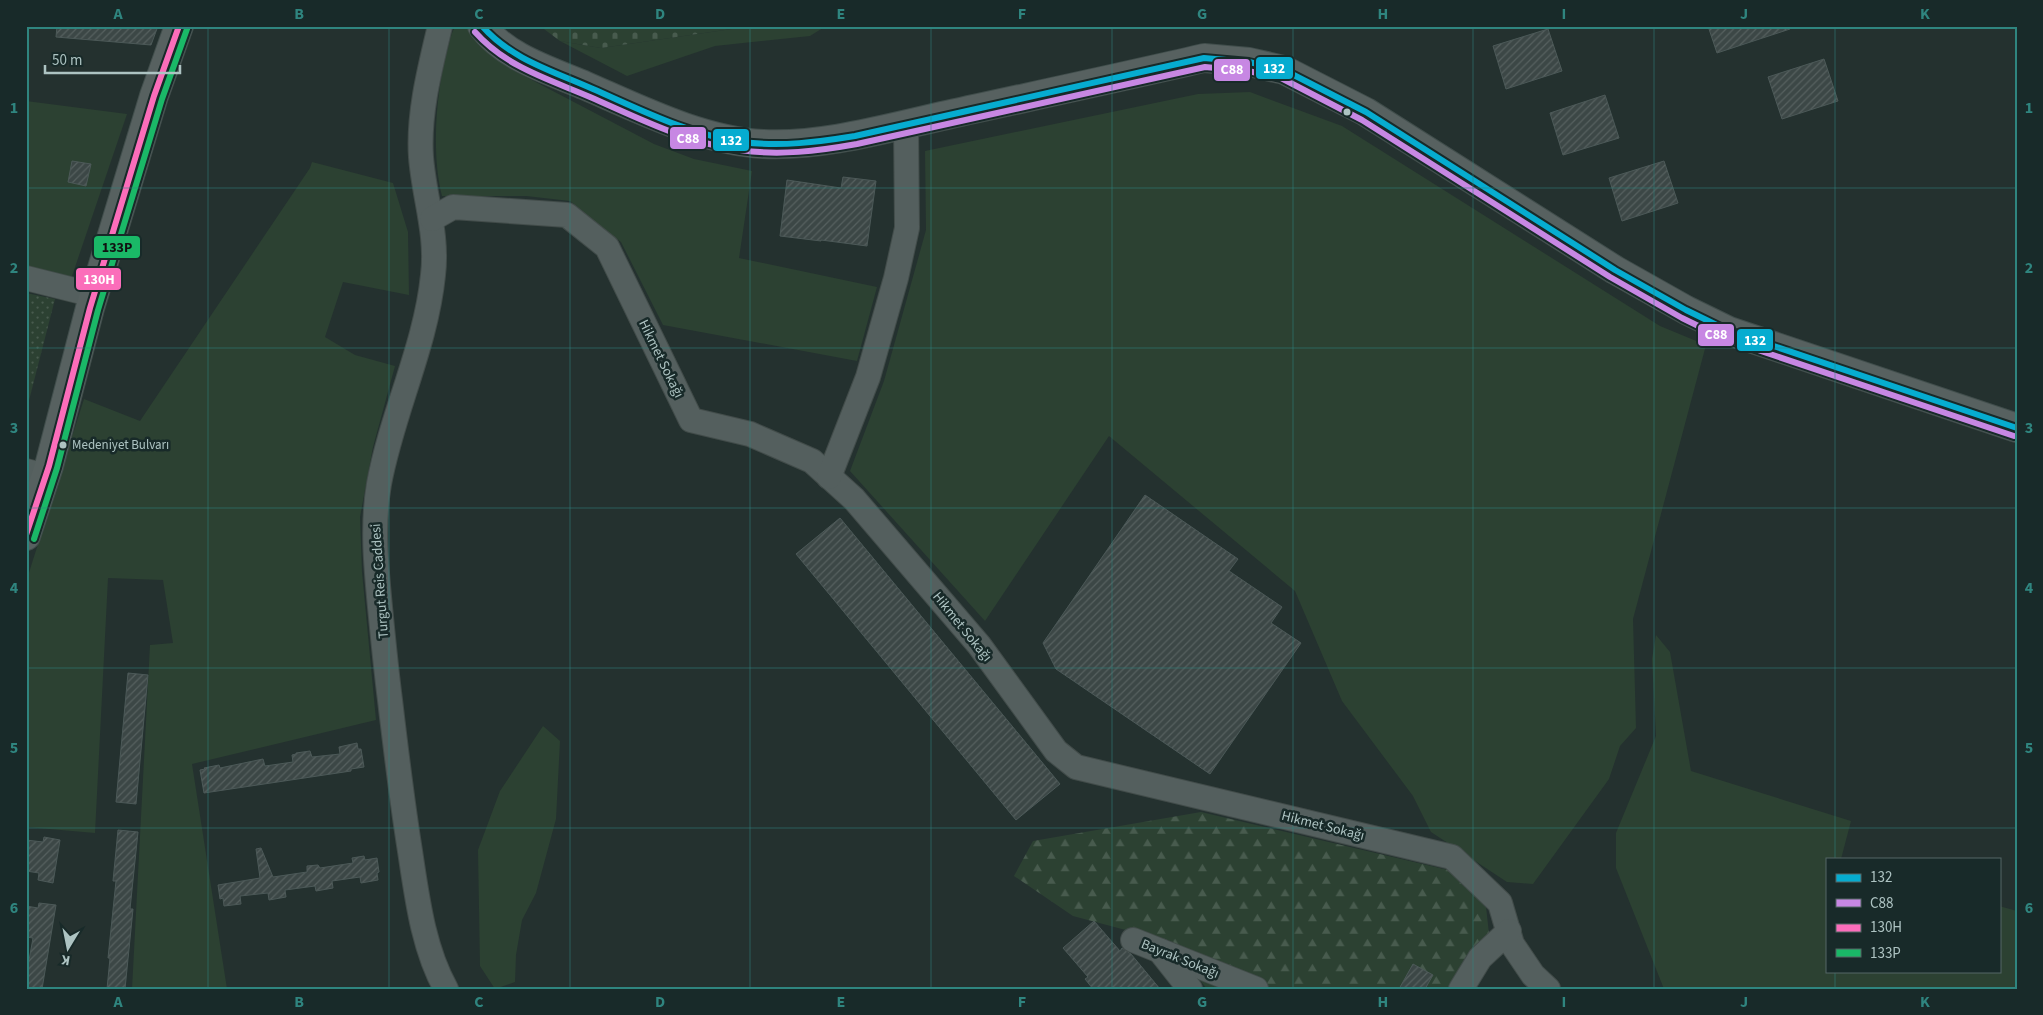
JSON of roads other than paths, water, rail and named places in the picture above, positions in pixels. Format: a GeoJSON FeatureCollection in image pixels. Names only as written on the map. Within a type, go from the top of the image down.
{"type":"FeatureCollection","features":[{"type":"Feature","properties":{"kind":"main road"},"geometry":{"type":"LineString","coordinates":[[26,536],[36,473],[94,295],[154,96],[179,26]]}},
{"type":"Feature","properties":{"kind":"main road"},"geometry":{"type":"LineString","coordinates":[[482,26],[498,43],[527,61],[671,122],[723,137],[762,144],[815,142],[906,124],[1204,58],[1249,62],[1284,70],[1366,112],[1615,270],[1686,310],[1729,331],[2017,428]]}},
{"type":"Feature","properties":{"kind":"main road"},"geometry":{"type":"LineString","coordinates":[[509,26],[524,40],[619,100]]}},
{"type":"Feature","properties":{"kind":"street","name":"Turgut Reis Caddesi"},"geometry":{"type":"LineString","coordinates":[[440,26],[426,91],[422,120],[421,155],[424,182],[432,218],[434,273],[430,300],[379,485],[375,534],[386,666],[399,782],[429,949],[446,989]]}},
{"type":"Feature","properties":{"kind":"street"},"geometry":{"type":"LineString","coordinates":[[829,477],[868,377],[896,278],[907,228],[906,124]]}},
{"type":"Feature","properties":{"kind":"street","name":"Hikmet Sokağı"},"geometry":{"type":"LineString","coordinates":[[432,218],[453,207],[567,215],[607,247],[691,420],[750,434],[812,461],[854,498],[966,631],[1056,750],[1076,767],[1452,857],[1500,903],[1512,944],[1533,975],[1548,989]]}},
{"type":"Feature","properties":{"kind":"street"},"geometry":{"type":"LineString","coordinates":[[26,278],[94,295]]}},
{"type":"Feature","properties":{"kind":"street"},"geometry":{"type":"LineString","coordinates":[[1461,989],[1480,958],[1508,932]]}},
{"type":"Feature","properties":{"kind":"street","name":"Bayrak Sokağı"},"geometry":{"type":"LineString","coordinates":[[1133,940],[1256,989]]}},
{"type":"Feature","properties":{"kind":"street"},"geometry":{"type":"LineString","coordinates":[[1160,950],[1190,989]]}},
{"type":"Feature","properties":{"kind":"place","name":"Medeniyet Bulvarı"},"geometry":{"type":"Point","coordinates":[63,445]}}]}
